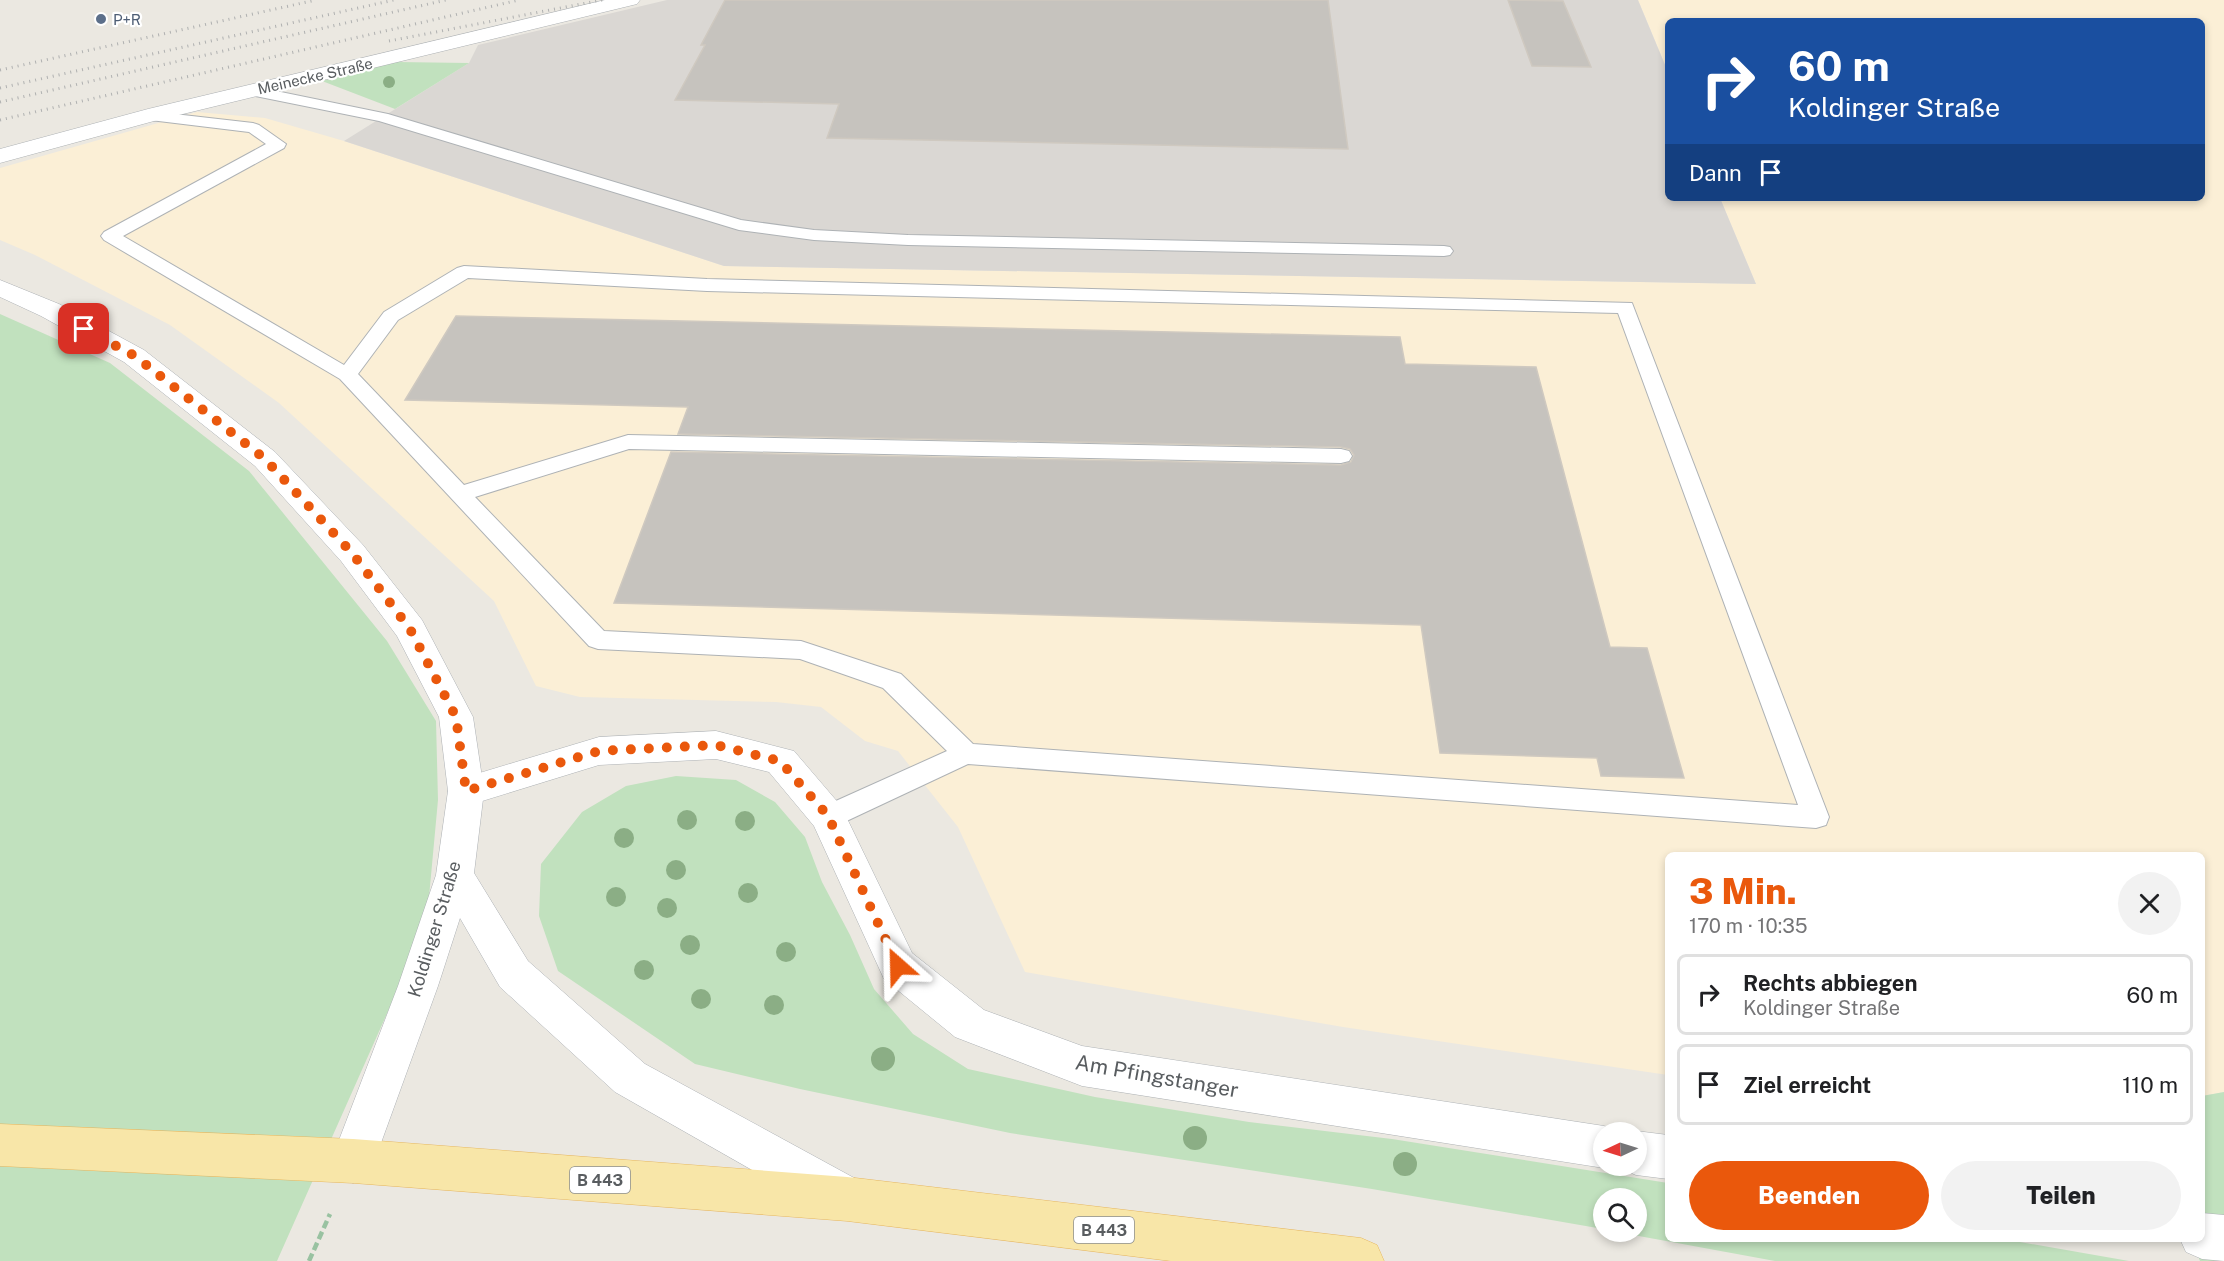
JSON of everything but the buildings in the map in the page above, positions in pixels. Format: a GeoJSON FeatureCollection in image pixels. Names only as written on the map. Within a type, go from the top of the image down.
{"type":"FeatureCollection","features":[{"type":"Feature","properties":{"kind":"main road","name":"B 443"},"geometry":{"type":"LineString","coordinates":[[0,1145],[353,1161],[847,1199],[1360,1261]]}},
{"type":"Feature","properties":{"kind":"street","name":"Meinecke Straße"},"geometry":{"type":"LineString","coordinates":[[0,156],[148,116],[630,0]]}},
{"type":"Feature","properties":{"kind":"street","name":"Koldinger Straße"},"geometry":{"type":"LineString","coordinates":[[0,288],[50,310],[135,356],[273,467],[352,553],[410,629],[456,717],[466,791],[455,875],[418,986],[353,1161]]}},
{"type":"Feature","properties":{"kind":"street","name":"Am Pfingstanger"},"geometry":{"type":"LineString","coordinates":[[466,791],[599,751],[716,745],[780,761],[828,816],[898,966],[970,1024],[1082,1066],[1593,1146]]}},
{"type":"Feature","properties":{"kind":"street"},"geometry":{"type":"LineString","coordinates":[[455,875],[514,974],[630,1078],[847,1199]]}},
{"type":"Feature","properties":{"kind":"street"},"geometry":{"type":"LineString","coordinates":[[1647,1155],[1665,1158]]}},
{"type":"Feature","properties":{"kind":"street"},"geometry":{"type":"LineString","coordinates":[[2205,1236],[2224,1238]]}},
{"type":"Feature","properties":{"kind":"lane"},"geometry":{"type":"LineString","coordinates":[[251,91],[382,117],[750,227],[814,235],[908,240],[1444,251]]}},
{"type":"Feature","properties":{"kind":"lane"},"geometry":{"type":"LineString","coordinates":[[148,116],[254,128],[278,144],[110,237],[347,375],[598,640],[801,651],[892,681],[966,754]]}},
{"type":"Feature","properties":{"kind":"lane"},"geometry":{"type":"LineString","coordinates":[[347,375],[391,316],[464,272],[707,285],[1625,307],[1815,817],[966,754],[828,816]]}},
{"type":"Feature","properties":{"kind":"lane"},"geometry":{"type":"LineString","coordinates":[[459,494],[628,442],[1341,456]]}},
{"type":"Feature","properties":{"kind":"shaded area"},"geometry":{"type":"Polygon","coordinates":[[[667,0],[1638,0],[1665,65],[1665,201],[1721,201],[1756,284],[724,266],[344,141],[469,63],[478,45],[667,0]]]}},
{"type":"Feature","properties":{"kind":"shaded area"},"geometry":{"type":"Polygon","coordinates":[[[1638,0],[2224,0],[2224,1092],[2205,1095],[2205,852],[1665,852],[1665,1075],[1343,1027],[1025,972],[958,827],[898,751],[865,741],[821,707],[776,702],[580,697],[536,686],[494,601],[279,403],[170,325],[35,255],[0,240],[0,168],[197,112],[265,118],[344,141],[724,266],[1756,284],[1721,201],[2205,201],[2205,18],[1665,18],[1665,65],[1638,0]]]}},
{"type":"Feature","properties":{"kind":"green space"},"geometry":{"type":"Polygon","coordinates":[[[396,62],[469,63],[395,109],[322,81],[396,62]]]}},
{"type":"Feature","properties":{"kind":"green space"},"geometry":{"type":"Polygon","coordinates":[[[0,314],[110,363],[249,471],[387,641],[436,721],[438,800],[429,897],[411,954],[389,1009],[277,1261],[0,1261],[0,314]]]}},
{"type":"Feature","properties":{"kind":"green space"},"geometry":{"type":"Polygon","coordinates":[[[676,776],[736,780],[775,802],[805,837],[822,882],[850,935],[874,989],[913,1034],[968,1069],[1095,1097],[1249,1122],[1392,1139],[1593,1171],[1593,1176],[1624,1176],[1665,1183],[1665,1241],[1647,1238],[1647,1188],[1593,1188],[1593,1227],[1372,1189],[1010,1133],[800,1089],[695,1064],[558,971],[539,916],[541,864],[582,812],[626,786],[676,776]]]}},
{"type":"Feature","properties":{"kind":"green space"},"geometry":{"type":"Polygon","coordinates":[[[2224,1092],[2224,1261],[2200,1261],[2192,1242],[2205,1242],[2205,1095],[2224,1092]]]}},
{"type":"Feature","properties":{"kind":"green space"},"geometry":{"type":"Polygon","coordinates":[[[1671,1242],[2020,1242],[2129,1261],[1775,1261],[1671,1242]]]}},
{"type":"Feature","properties":{"kind":"railway"},"geometry":{"type":"LineString","coordinates":[[0,70],[316,0]]}},
{"type":"Feature","properties":{"kind":"railway"},"geometry":{"type":"LineString","coordinates":[[0,88],[394,0]]}},
{"type":"Feature","properties":{"kind":"railway"},"geometry":{"type":"LineString","coordinates":[[0,102],[446,0]]}},
{"type":"Feature","properties":{"kind":"railway"},"geometry":{"type":"LineString","coordinates":[[0,120],[519,0]]}},
{"type":"Feature","properties":{"kind":"railway"},"geometry":{"type":"LineString","coordinates":[[389,41],[602,0]]}},
{"type":"Feature","properties":{"kind":"place","name":"P+R"},"geometry":{"type":"Point","coordinates":[101,19]}},
{"type":"Feature","properties":{"kind":"route"},"geometry":{"type":"LineString","coordinates":[[84,329],[135,356],[265,459],[352,553],[410,629],[456,717],[466,791],[599,751],[716,745],[780,761],[828,816],[898,966]]}}]}
